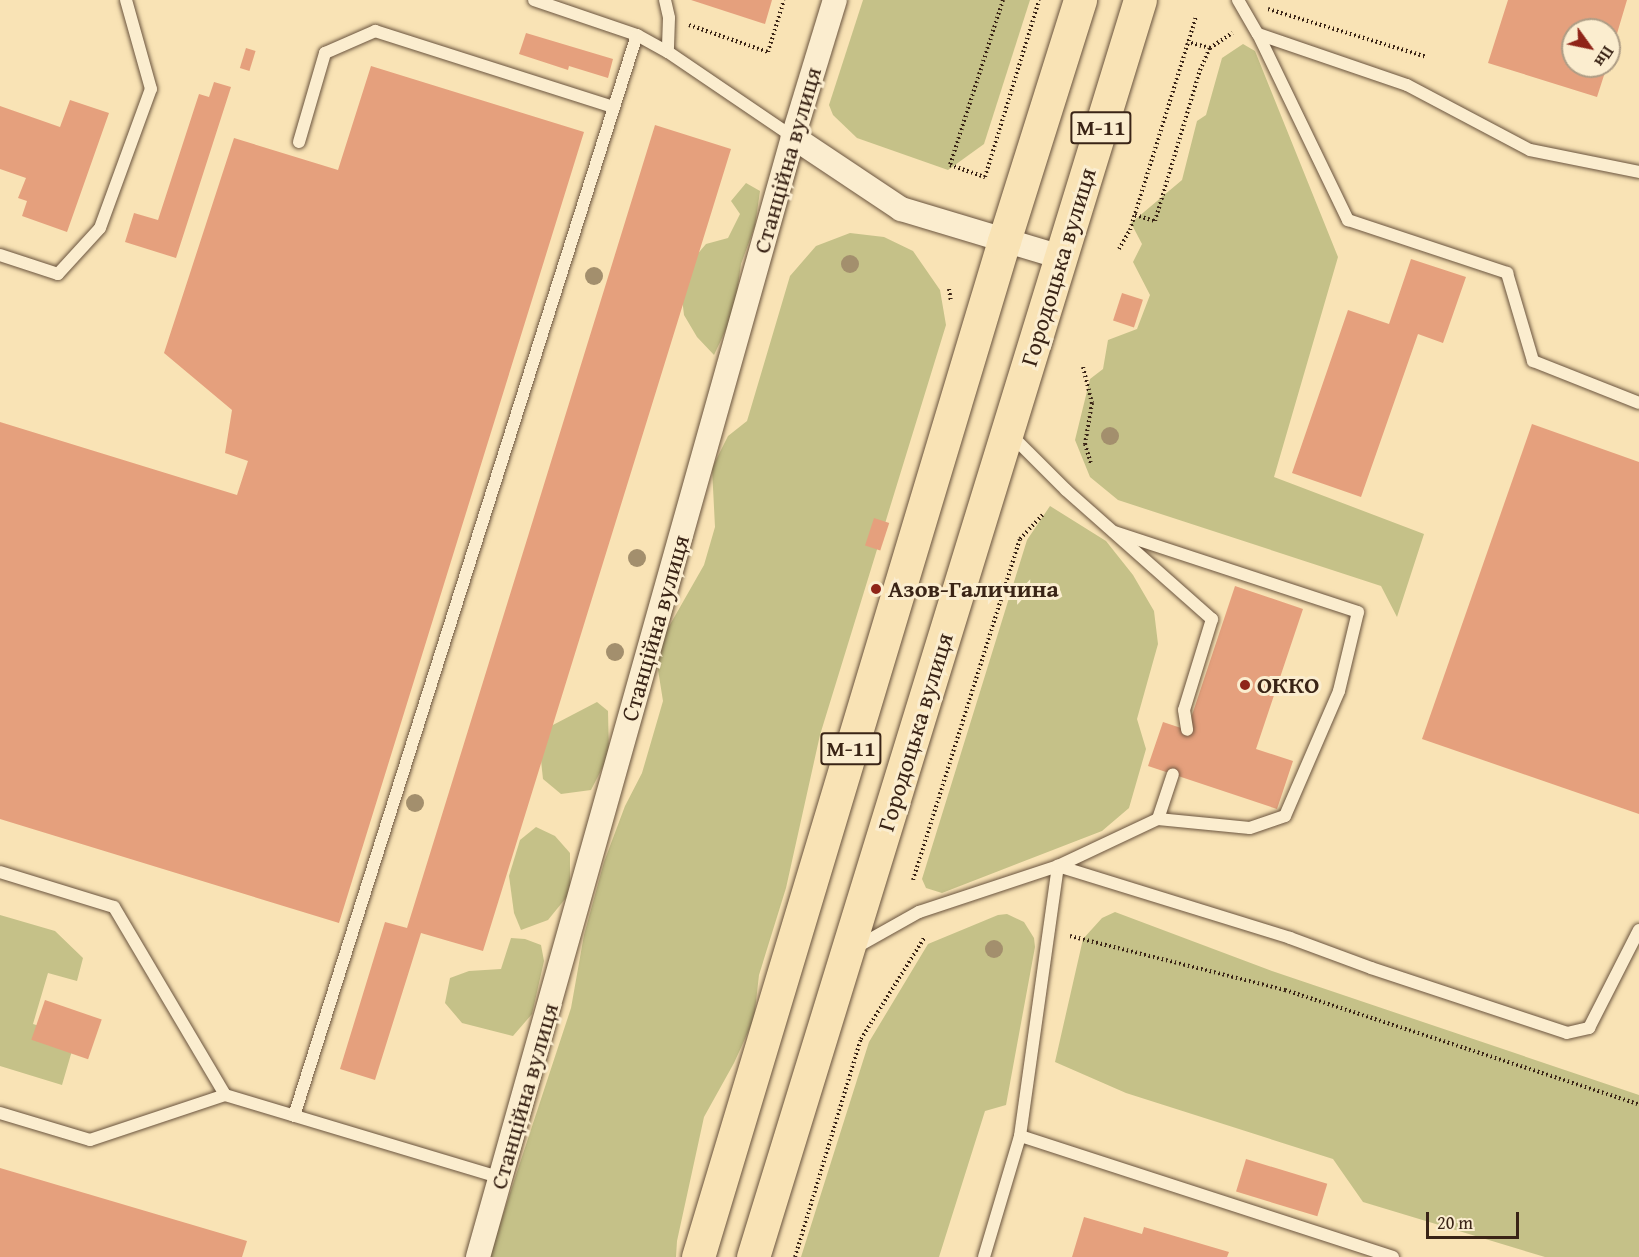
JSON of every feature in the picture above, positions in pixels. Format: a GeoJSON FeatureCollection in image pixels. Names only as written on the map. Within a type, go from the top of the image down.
{"type":"FeatureCollection","features":[{"type":"Feature","properties":{"kind":"main road","name":"М-11"},"geometry":{"type":"LineString","coordinates":[[698,1257],[1004,241],[1080,0]]}},
{"type":"Feature","properties":{"kind":"main road","name":"Городоцька вулиця"},"geometry":{"type":"LineString","coordinates":[[753,1257],[1140,0]]}},
{"type":"Feature","properties":{"kind":"street","name":"Станційна вулиця"},"geometry":{"type":"LineString","coordinates":[[477,1257],[793,137],[835,0]]}},
{"type":"Feature","properties":{"kind":"street"},"geometry":{"type":"LineString","coordinates":[[793,137],[901,209],[1061,257]]}},
{"type":"Feature","properties":{"kind":"lane"},"geometry":{"type":"LineString","coordinates":[[0,255],[58,274],[100,228],[151,89],[125,0]]}},
{"type":"Feature","properties":{"kind":"lane"},"geometry":{"type":"LineString","coordinates":[[534,0],[637,35],[668,52],[793,137]]}},
{"type":"Feature","properties":{"kind":"lane"},"geometry":{"type":"LineString","coordinates":[[665,0],[669,18],[668,52]]}},
{"type":"Feature","properties":{"kind":"lane"},"geometry":{"type":"LineString","coordinates":[[1238,0],[1258,34],[1348,220],[1508,273],[1533,361],[1639,403]]}},
{"type":"Feature","properties":{"kind":"lane"},"geometry":{"type":"LineString","coordinates":[[299,142],[325,53],[375,31],[613,107]]}},
{"type":"Feature","properties":{"kind":"lane"},"geometry":{"type":"LineString","coordinates":[[1258,34],[1407,85],[1530,150],[1639,172]]}},
{"type":"Feature","properties":{"kind":"lane"},"geometry":{"type":"LineString","coordinates":[[294,1116],[637,35]]}},
{"type":"Feature","properties":{"kind":"lane"},"geometry":{"type":"LineString","coordinates":[[1007,431],[1114,532],[1212,619],[1184,710],[1187,730]]}},
{"type":"Feature","properties":{"kind":"lane"},"geometry":{"type":"LineString","coordinates":[[847,952],[919,912],[1058,867],[1158,819],[1250,828],[1285,816],[1339,691],[1358,612],[1114,532]]}},
{"type":"Feature","properties":{"kind":"lane"},"geometry":{"type":"LineString","coordinates":[[1158,819],[1173,774]]}},
{"type":"Feature","properties":{"kind":"lane"},"geometry":{"type":"LineString","coordinates":[[1058,867],[1290,938],[1371,968],[1567,1033],[1589,1028],[1639,930]]}},
{"type":"Feature","properties":{"kind":"lane"},"geometry":{"type":"LineString","coordinates":[[984,1257],[1020,1136],[1058,867]]}},
{"type":"Feature","properties":{"kind":"lane"},"geometry":{"type":"LineString","coordinates":[[0,872],[114,907],[225,1095]]}},
{"type":"Feature","properties":{"kind":"lane"},"geometry":{"type":"LineString","coordinates":[[0,1113],[90,1140],[225,1095],[501,1178]]}},
{"type":"Feature","properties":{"kind":"lane"},"geometry":{"type":"LineString","coordinates":[[1020,1136],[1393,1257]]}},
{"type":"Feature","properties":{"kind":"path"},"geometry":{"type":"LineString","coordinates":[[669,18],[768,52],[784,0]]}},
{"type":"Feature","properties":{"kind":"path"},"geometry":{"type":"LineString","coordinates":[[1003,0],[950,165],[985,177],[1040,0]]}},
{"type":"Feature","properties":{"kind":"path"},"geometry":{"type":"LineString","coordinates":[[1119,249],[1134,215],[1196,17]]}},
{"type":"Feature","properties":{"kind":"path"},"geometry":{"type":"LineString","coordinates":[[1134,215],[1155,221],[1200,70],[1210,48],[1188,42]]}},
{"type":"Feature","properties":{"kind":"path"},"geometry":{"type":"LineString","coordinates":[[1083,367],[1092,403],[1085,444],[1091,465]]}},
{"type":"Feature","properties":{"kind":"path"},"geometry":{"type":"LineString","coordinates":[[913,880],[1020,539],[1043,514]]}},
{"type":"Feature","properties":{"kind":"path"},"geometry":{"type":"LineString","coordinates":[[1049,931],[1285,990],[1639,1104]]}},
{"type":"Feature","properties":{"kind":"path"},"geometry":{"type":"LineString","coordinates":[[795,1257],[861,1039],[924,938]]}},
{"type":"Feature","properties":{"kind":"shaded area"},"geometry":{"type":"Polygon","coordinates":[[[863,0],[1030,0],[984,144],[948,170],[857,138],[833,115],[829,105],[863,0]]]}},
{"type":"Feature","properties":{"kind":"shaded area"},"geometry":{"type":"Polygon","coordinates":[[[1243,44],[1255,51],[1338,257],[1274,477],[1424,534],[1397,617],[1381,586],[1118,500],[1090,477],[1075,440],[1090,379],[1103,369],[1108,340],[1137,329],[1150,295],[1133,262],[1142,244],[1131,223],[1182,180],[1197,121],[1206,115],[1222,58],[1243,44]]]}},
{"type":"Feature","properties":{"kind":"shaded area"},"geometry":{"type":"Polygon","coordinates":[[[746,183],[760,191],[755,226],[741,264],[736,300],[729,323],[714,355],[697,337],[684,315],[681,290],[689,264],[706,244],[728,238],[740,214],[731,201],[746,183]]]}},
{"type":"Feature","properties":{"kind":"shaded area"},"geometry":{"type":"Polygon","coordinates":[[[850,233],[884,237],[913,251],[940,290],[946,325],[820,735],[786,888],[759,975],[754,1019],[734,1063],[704,1117],[677,1241],[676,1257],[489,1257],[571,1008],[584,935],[604,862],[625,806],[642,773],[663,701],[655,651],[704,565],[715,527],[712,468],[728,436],[747,421],[790,276],[816,246],[850,233]]]}},
{"type":"Feature","properties":{"kind":"shaded area"},"geometry":{"type":"Polygon","coordinates":[[[1050,506],[1106,541],[1133,575],[1154,611],[1158,644],[1137,719],[1146,749],[1129,808],[1102,831],[942,893],[926,888],[922,879],[1027,540],[1050,506]]]}},
{"type":"Feature","properties":{"kind":"shaded area"},"geometry":{"type":"Polygon","coordinates":[[[597,702],[608,711],[609,755],[591,790],[561,794],[543,779],[540,751],[551,726],[597,702]]]}},
{"type":"Feature","properties":{"kind":"shaded area"},"geometry":{"type":"Polygon","coordinates":[[[536,827],[555,836],[570,853],[570,893],[548,920],[521,930],[514,913],[509,876],[520,840],[536,827]]]}},
{"type":"Feature","properties":{"kind":"shaded area"},"geometry":{"type":"Polygon","coordinates":[[[1115,912],[1272,971],[1639,1095],[1639,1257],[1545,1257],[1363,1202],[1333,1159],[1126,1093],[1055,1062],[1083,939],[1102,918],[1115,912]]]}},
{"type":"Feature","properties":{"kind":"shaded area"},"geometry":{"type":"Polygon","coordinates":[[[1007,914],[1024,922],[1034,938],[1035,947],[1006,1105],[985,1111],[939,1257],[801,1257],[869,1042],[928,944],[998,915],[1007,914]]]}},
{"type":"Feature","properties":{"kind":"shaded area"},"geometry":{"type":"Polygon","coordinates":[[[0,915],[55,931],[83,958],[77,981],[48,973],[33,1024],[76,1037],[62,1085],[0,1066],[0,915]]]}},
{"type":"Feature","properties":{"kind":"shaded area"},"geometry":{"type":"Polygon","coordinates":[[[511,938],[525,939],[541,945],[544,961],[532,1014],[513,1036],[462,1023],[445,1003],[450,978],[469,971],[501,969],[511,938]]]}},
{"type":"Feature","properties":{"kind":"building"},"geometry":{"type":"Polygon","coordinates":[[[691,0],[772,0],[765,24],[691,0]]]}},
{"type":"Feature","properties":{"kind":"building"},"geometry":{"type":"Polygon","coordinates":[[[1508,0],[1627,0],[1621,20],[1621,18],[1561,18],[1561,78],[1603,78],[1597,97],[1488,63],[1508,0]]]}},
{"type":"Feature","properties":{"kind":"building"},"geometry":{"type":"Polygon","coordinates":[[[526,33],[613,59],[608,78],[569,66],[568,70],[519,54],[526,33]]]}},
{"type":"Feature","properties":{"kind":"building"},"geometry":{"type":"Polygon","coordinates":[[[246,48],[256,51],[249,71],[240,68],[246,48]]]}},
{"type":"Feature","properties":{"kind":"building"},"geometry":{"type":"Polygon","coordinates":[[[371,66],[584,132],[339,923],[0,819],[0,422],[237,495],[248,461],[225,453],[232,410],[164,353],[234,138],[338,170],[371,66]]]}},
{"type":"Feature","properties":{"kind":"building"},"geometry":{"type":"Polygon","coordinates":[[[214,82],[231,87],[176,258],[125,242],[134,213],[158,220],[199,94],[209,97],[214,82]]]}},
{"type":"Feature","properties":{"kind":"building"},"geometry":{"type":"Polygon","coordinates":[[[70,100],[109,113],[67,232],[22,216],[27,201],[18,198],[26,178],[0,169],[0,106],[60,127],[70,100]]]}},
{"type":"Feature","properties":{"kind":"building"},"geometry":{"type":"Polygon","coordinates":[[[655,125],[731,149],[483,951],[421,933],[375,1080],[340,1069],[385,922],[407,928],[655,125]]]}},
{"type":"Feature","properties":{"kind":"building"},"geometry":{"type":"Polygon","coordinates":[[[1411,259],[1466,277],[1443,343],[1418,334],[1361,497],[1292,473],[1348,310],[1389,324],[1411,259]]]}},
{"type":"Feature","properties":{"kind":"building"},"geometry":{"type":"Polygon","coordinates":[[[1122,293],[1143,300],[1134,327],[1113,321],[1122,293]]]}},
{"type":"Feature","properties":{"kind":"building"},"geometry":{"type":"Polygon","coordinates":[[[1532,424],[1639,462],[1639,814],[1422,739],[1532,424]]]}},
{"type":"Feature","properties":{"kind":"building"},"geometry":{"type":"Polygon","coordinates":[[[874,518],[889,523],[880,551],[865,546],[874,518]]]}},
{"type":"Feature","properties":{"kind":"building"},"geometry":{"type":"Polygon","coordinates":[[[1235,586],[1303,609],[1256,749],[1293,761],[1277,809],[1148,766],[1163,722],[1187,730],[1235,586]]]}},
{"type":"Feature","properties":{"kind":"building"},"geometry":{"type":"Polygon","coordinates":[[[45,1000],[102,1020],[88,1059],[31,1040],[45,1000]]]}},
{"type":"Feature","properties":{"kind":"building"},"geometry":{"type":"Polygon","coordinates":[[[1246,1159],[1327,1184],[1317,1216],[1236,1192],[1246,1159]]]}},
{"type":"Feature","properties":{"kind":"building"},"geometry":{"type":"Polygon","coordinates":[[[0,1168],[247,1241],[242,1257],[0,1257],[0,1168]]]}},
{"type":"Feature","properties":{"kind":"building"},"geometry":{"type":"Polygon","coordinates":[[[1084,1217],[1142,1234],[1144,1227],[1229,1252],[1227,1257],[1072,1257],[1084,1217]]]}},
{"type":"Feature","properties":{"kind":"place","name":"Азов-Галичина"},"geometry":{"type":"Point","coordinates":[876,589]}},
{"type":"Feature","properties":{"kind":"place","name":"ОККО"},"geometry":{"type":"Point","coordinates":[1245,685]}}]}
